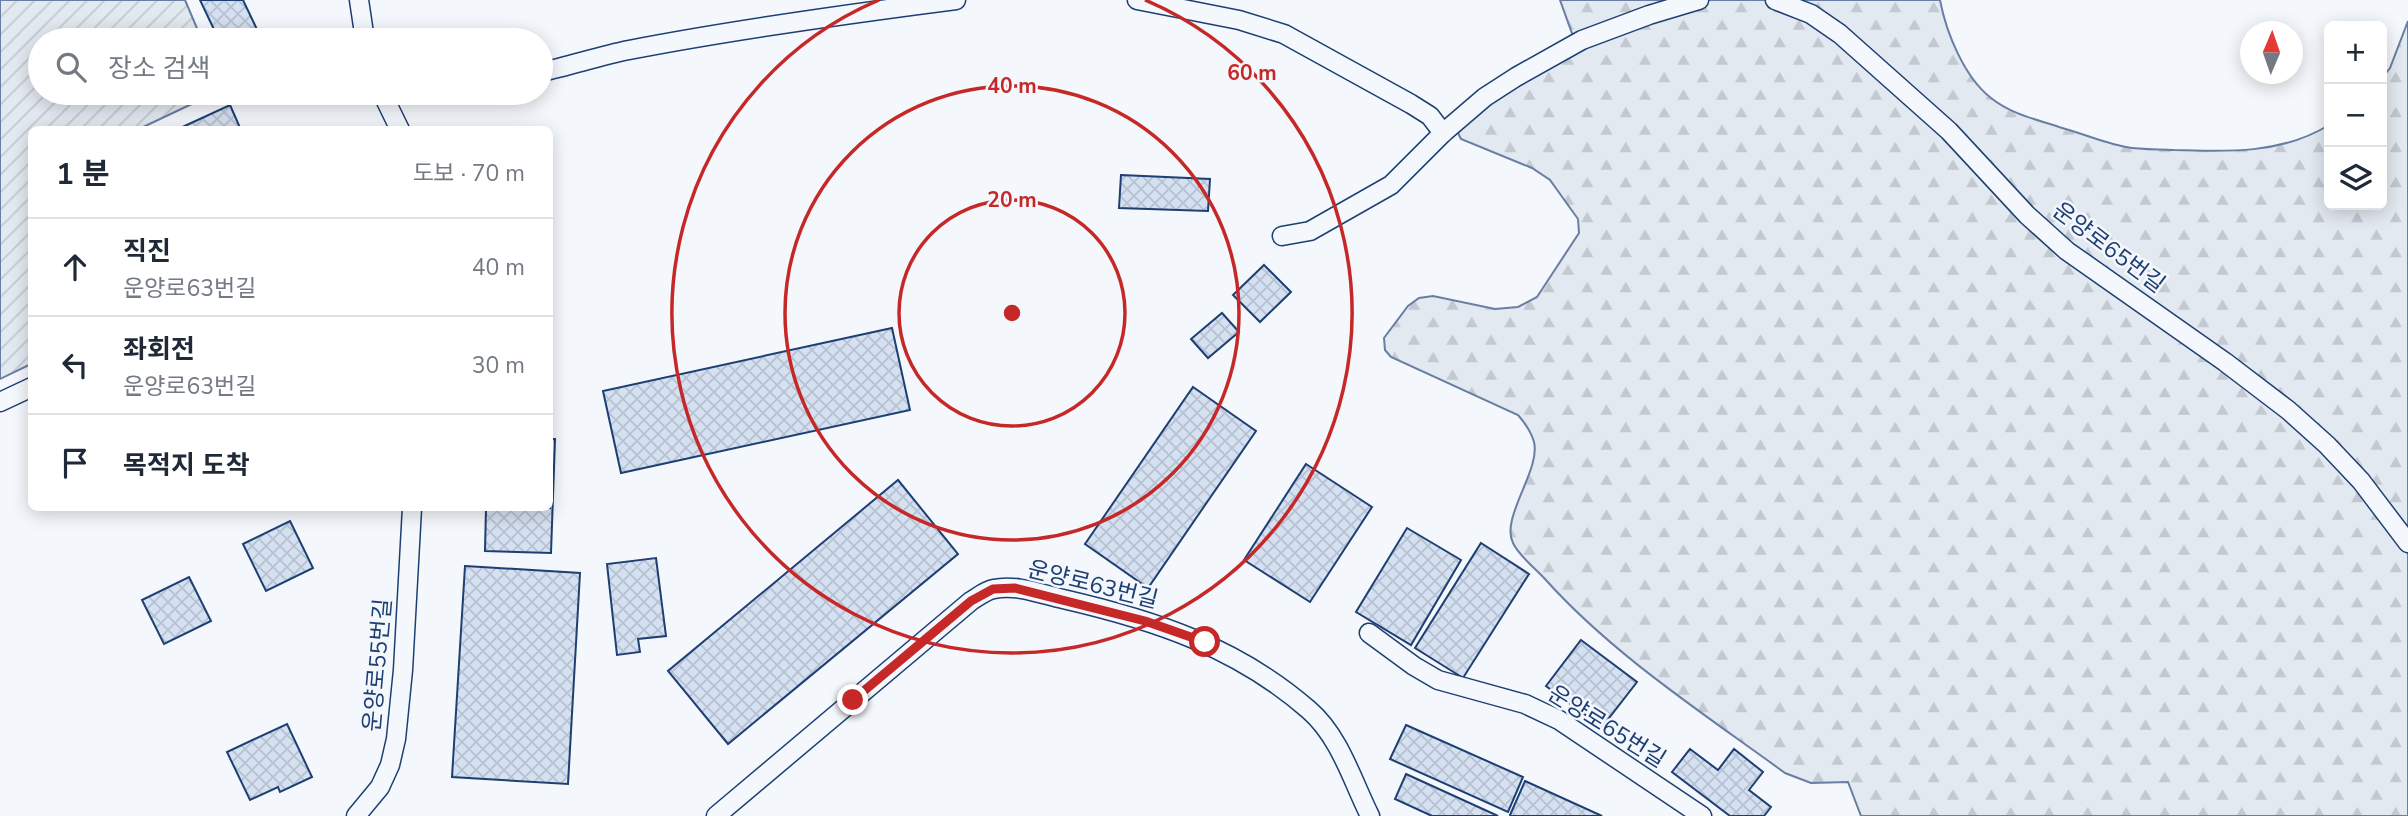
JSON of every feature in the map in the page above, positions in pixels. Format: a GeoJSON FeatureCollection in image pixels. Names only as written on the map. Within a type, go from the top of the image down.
{"type":"FeatureCollection","features":[{"type":"Feature","properties":{"kind":"lane"},"geometry":{"type":"LineString","coordinates":[[359,0],[363,28]]}},
{"type":"Feature","properties":{"kind":"lane"},"geometry":{"type":"LineString","coordinates":[[553,69],[625,50],[722,33],[956,0]]}},
{"type":"Feature","properties":{"kind":"lane"},"geometry":{"type":"LineString","coordinates":[[1137,0],[1239,20],[1284,34],[1411,104],[1430,116],[1443,133]]}},
{"type":"Feature","properties":{"kind":"lane"},"geometry":{"type":"LineString","coordinates":[[1282,236],[1310,231],[1391,186],[1443,133],[1485,97],[1582,40],[1699,0]]}},
{"type":"Feature","properties":{"kind":"lane","name":"운양로65번길"},"geometry":{"type":"LineString","coordinates":[[1775,0],[1811,15],[1840,34],[1949,131],[2027,215],[2067,251],[2225,362],[2288,410],[2328,445],[2361,481],[2408,543]]}},
{"type":"Feature","properties":{"kind":"lane"},"geometry":{"type":"LineString","coordinates":[[388,105],[398,126]]}},
{"type":"Feature","properties":{"kind":"lane"},"geometry":{"type":"LineString","coordinates":[[0,402],[28,389]]}},
{"type":"Feature","properties":{"kind":"lane","name":"운양로55번길"},"geometry":{"type":"LineString","coordinates":[[356,816],[380,787],[390,765],[396,738],[403,670],[412,511]]}},
{"type":"Feature","properties":{"kind":"lane","name":"운양로63번길"},"geometry":{"type":"LineString","coordinates":[[716,816],[971,601],[993,589],[1015,588],[1145,621],[1205,642],[1260,674],[1310,711],[1328,731],[1370,816]]}},
{"type":"Feature","properties":{"kind":"lane","name":"운양로65번길"},"geometry":{"type":"LineString","coordinates":[[1369,633],[1438,680],[1525,704],[1559,720],[1702,816]]}},
{"type":"Feature","properties":{"kind":"green space"},"geometry":{"type":"Polygon","coordinates":[[[0,0],[185,0],[197,28],[28,28],[28,105],[190,105],[145,126],[28,126],[28,365],[0,379],[0,0]]]}},
{"type":"Feature","properties":{"kind":"green space"},"geometry":{"type":"Polygon","coordinates":[[[1560,0],[1940,0],[1952,40],[1972,78],[1991,98],[2015,112],[2101,140],[2144,149],[2254,149],[2292,141],[2324,128],[2324,210],[2387,210],[2387,72],[2408,21],[2408,816],[1861,816],[1848,782],[1811,783],[1785,773],[1660,682],[1599,633],[1523,557],[1513,543],[1510,533],[1512,521],[1535,453],[1534,442],[1525,424],[1518,415],[1391,357],[1385,350],[1384,338],[1408,306],[1419,298],[1433,296],[1495,309],[1518,307],[1537,297],[1579,233],[1578,219],[1550,180],[1532,168],[1461,139],[1458,133],[1459,128],[1574,39],[1560,0]]]}},
{"type":"Feature","properties":{"kind":"building"},"geometry":{"type":"Polygon","coordinates":[[[200,0],[243,0],[256,28],[213,28],[200,0]]]}},
{"type":"Feature","properties":{"kind":"building"},"geometry":{"type":"Polygon","coordinates":[[[230,105],[239,126],[185,126],[230,105]]]}},
{"type":"Feature","properties":{"kind":"building"},"geometry":{"type":"Polygon","coordinates":[[[1121,175],[1210,179],[1208,211],[1119,208],[1121,175]]]}},
{"type":"Feature","properties":{"kind":"building"},"geometry":{"type":"Polygon","coordinates":[[[1264,265],[1291,292],[1260,322],[1233,295],[1264,265]]]}},
{"type":"Feature","properties":{"kind":"building"},"geometry":{"type":"Polygon","coordinates":[[[1222,313],[1239,332],[1208,358],[1191,339],[1222,313]]]}},
{"type":"Feature","properties":{"kind":"building"},"geometry":{"type":"Polygon","coordinates":[[[892,328],[910,410],[621,473],[603,391],[892,328]]]}},
{"type":"Feature","properties":{"kind":"building"},"geometry":{"type":"Polygon","coordinates":[[[1193,387],[1256,431],[1148,588],[1085,544],[1193,387]]]}},
{"type":"Feature","properties":{"kind":"building"},"geometry":{"type":"Polygon","coordinates":[[[553,439],[555,439],[553,496],[553,439]]]}},
{"type":"Feature","properties":{"kind":"building"},"geometry":{"type":"Polygon","coordinates":[[[1306,464],[1372,507],[1310,602],[1244,560],[1306,464]]]}},
{"type":"Feature","properties":{"kind":"building"},"geometry":{"type":"Polygon","coordinates":[[[898,480],[958,554],[728,744],[668,671],[898,480]]]}},
{"type":"Feature","properties":{"kind":"building"},"geometry":{"type":"Polygon","coordinates":[[[486,511],[552,511],[551,553],[485,551],[486,511]]]}},
{"type":"Feature","properties":{"kind":"building"},"geometry":{"type":"Polygon","coordinates":[[[290,521],[313,568],[266,591],[243,544],[290,521]]]}},
{"type":"Feature","properties":{"kind":"building"},"geometry":{"type":"Polygon","coordinates":[[[1407,528],[1461,560],[1411,645],[1356,612],[1407,528]]]}},
{"type":"Feature","properties":{"kind":"building"},"geometry":{"type":"Polygon","coordinates":[[[1481,543],[1529,574],[1463,678],[1415,648],[1481,543]]]}},
{"type":"Feature","properties":{"kind":"building"},"geometry":{"type":"Polygon","coordinates":[[[656,558],[666,636],[638,639],[640,652],[617,655],[607,564],[656,558]]]}},
{"type":"Feature","properties":{"kind":"building"},"geometry":{"type":"Polygon","coordinates":[[[465,566],[580,573],[568,784],[452,777],[465,566]]]}},
{"type":"Feature","properties":{"kind":"building"},"geometry":{"type":"Polygon","coordinates":[[[189,577],[211,621],[164,644],[142,600],[189,577]]]}},
{"type":"Feature","properties":{"kind":"building"},"geometry":{"type":"Polygon","coordinates":[[[1581,640],[1637,682],[1602,727],[1546,686],[1581,640]]]}},
{"type":"Feature","properties":{"kind":"building"},"geometry":{"type":"Polygon","coordinates":[[[287,724],[312,777],[280,792],[278,787],[250,800],[227,752],[287,724]]]}},
{"type":"Feature","properties":{"kind":"building"},"geometry":{"type":"Polygon","coordinates":[[[1406,725],[1523,777],[1508,812],[1390,759],[1406,725]]]}},
{"type":"Feature","properties":{"kind":"building"},"geometry":{"type":"Polygon","coordinates":[[[1690,749],[1718,770],[1734,749],[1763,772],[1749,790],[1771,807],[1764,816],[1730,816],[1672,772],[1690,749]]]}},
{"type":"Feature","properties":{"kind":"building"},"geometry":{"type":"Polygon","coordinates":[[[1406,774],[1498,816],[1432,816],[1395,799],[1406,774]]]}},
{"type":"Feature","properties":{"kind":"building"},"geometry":{"type":"Polygon","coordinates":[[[1525,781],[1602,816],[1511,816],[1525,781]]]}},
{"type":"Feature","properties":{"kind":"route"},"geometry":{"type":"LineString","coordinates":[[853,700],[971,601],[993,589],[1015,588],[1097,607],[1205,642]]}}]}
